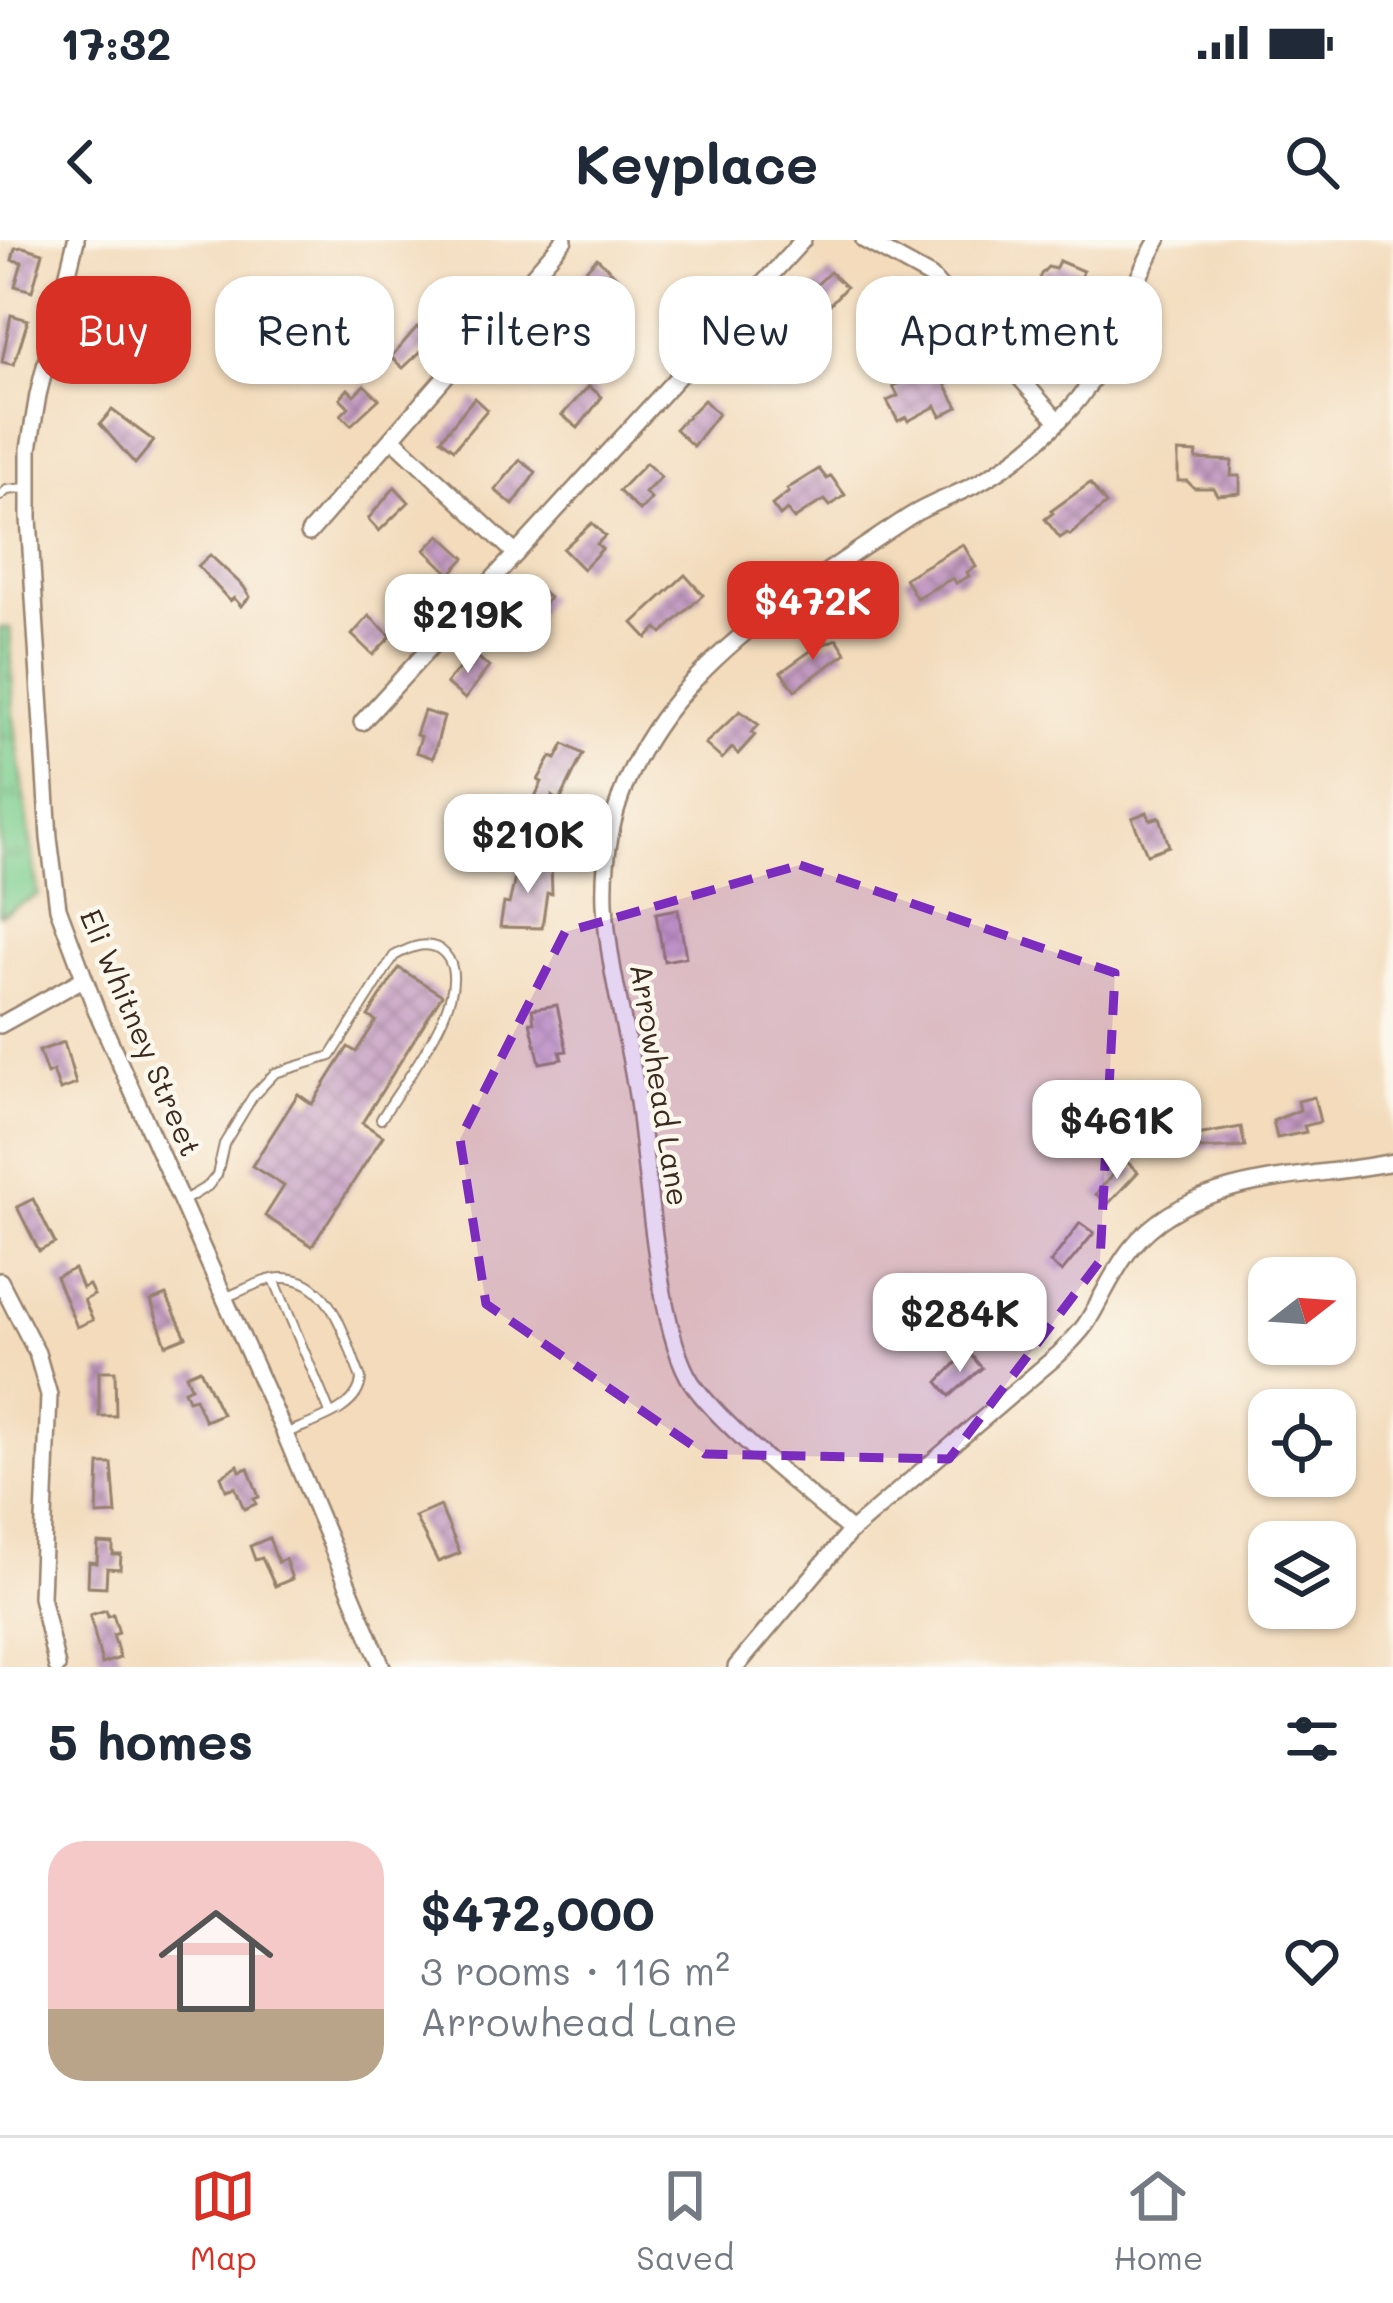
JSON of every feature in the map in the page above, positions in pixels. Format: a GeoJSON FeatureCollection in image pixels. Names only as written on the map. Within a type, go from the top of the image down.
{"type":"FeatureCollection","features":[{"type":"Feature","properties":{"kind":"street","name":"Eli Whitney Street"},"geometry":{"type":"LineString","coordinates":[[76,240],[29,449],[52,875],[83,979],[285,1434],[382,1667]]}},
{"type":"Feature","properties":{"kind":"street"},"geometry":{"type":"LineString","coordinates":[[309,533],[564,240]]}},
{"type":"Feature","properties":{"kind":"street"},"geometry":{"type":"LineString","coordinates":[[362,722],[803,240]]}},
{"type":"Feature","properties":{"kind":"street"},"geometry":{"type":"LineString","coordinates":[[865,240],[931,277],[1058,422]]}},
{"type":"Feature","properties":{"kind":"street","name":"Arrowhead Lane"},"geometry":{"type":"LineString","coordinates":[[851,1531],[708,1402],[682,1364],[655,1234],[634,1067],[608,938],[610,842],[640,752],[676,696],[755,624],[914,513],[982,482],[1058,422],[1095,375],[1158,240]]}},
{"type":"Feature","properties":{"kind":"street"},"geometry":{"type":"LineString","coordinates":[[392,438],[516,554]]}},
{"type":"Feature","properties":{"kind":"street"},"geometry":{"type":"LineString","coordinates":[[0,1025],[83,979]]}},
{"type":"Feature","properties":{"kind":"street"},"geometry":{"type":"LineString","coordinates":[[736,1667],[851,1531],[1059,1354],[1087,1323],[1108,1280],[1131,1249],[1168,1213],[1183,1203],[1239,1188],[1393,1162]]}},
{"type":"Feature","properties":{"kind":"street"},"geometry":{"type":"LineString","coordinates":[[0,1281],[37,1352],[49,1395],[41,1598],[57,1667]]}},
{"type":"Feature","properties":{"kind":"lane"},"geometry":{"type":"LineString","coordinates":[[0,496],[7,490],[28,488]]}},
{"type":"Feature","properties":{"kind":"lane"},"geometry":{"type":"LineString","coordinates":[[182,1202],[218,1175],[224,1144],[264,1084],[275,1073],[331,1056],[394,956],[410,947],[429,945],[442,950],[456,978],[447,1012],[381,1119]]}},
{"type":"Feature","properties":{"kind":"lane"},"geometry":{"type":"LineString","coordinates":[[274,1279],[330,1413]]}},
{"type":"Feature","properties":{"kind":"lane"},"geometry":{"type":"LineString","coordinates":[[225,1298],[274,1279],[306,1283],[328,1301],[361,1378],[354,1400],[285,1434]]}},
{"type":"Feature","properties":{"kind":"highlighted area"},"geometry":{"type":"Polygon","coordinates":[[[800,865],[1115,973],[1100,1261],[949,1459],[705,1454],[486,1304],[460,1139],[565,932],[800,865]]]}},
{"type":"Feature","properties":{"kind":"green space"},"geometry":{"type":"Polygon","coordinates":[[[0,628],[10,628],[14,720],[38,895],[0,915],[0,628]]]}},
{"type":"Feature","properties":{"kind":"building"},"geometry":{"type":"Polygon","coordinates":[[[15,248],[43,253],[32,291],[15,286],[22,262],[12,260],[15,248]]]}},
{"type":"Feature","properties":{"kind":"building"},"geometry":{"type":"Polygon","coordinates":[[[597,258],[616,276],[580,276],[597,258]]]}},
{"type":"Feature","properties":{"kind":"building"},"geometry":{"type":"Polygon","coordinates":[[[1059,261],[1083,271],[1081,276],[1040,276],[1048,267],[1055,269],[1059,261]]]}},
{"type":"Feature","properties":{"kind":"building"},"geometry":{"type":"Polygon","coordinates":[[[830,272],[846,287],[832,302],[832,276],[826,276],[830,272]]]}},
{"type":"Feature","properties":{"kind":"building"},"geometry":{"type":"Polygon","coordinates":[[[11,315],[28,320],[14,365],[2,362],[11,315]]]}},
{"type":"Feature","properties":{"kind":"building"},"geometry":{"type":"Polygon","coordinates":[[[418,328],[418,354],[403,368],[394,354],[418,328]]]}},
{"type":"Feature","properties":{"kind":"building"},"geometry":{"type":"Polygon","coordinates":[[[945,384],[958,407],[941,416],[936,406],[908,421],[906,417],[898,421],[887,401],[898,396],[893,386],[945,384]]]}},
{"type":"Feature","properties":{"kind":"building"},"geometry":{"type":"Polygon","coordinates":[[[364,385],[379,399],[351,425],[341,415],[349,407],[340,398],[348,389],[354,395],[364,385]]]}},
{"type":"Feature","properties":{"kind":"building"},"geometry":{"type":"Polygon","coordinates":[[[589,386],[602,397],[578,428],[562,415],[589,386]]]}},
{"type":"Feature","properties":{"kind":"building"},"geometry":{"type":"Polygon","coordinates":[[[474,398],[487,410],[454,449],[441,439],[474,398]]]}},
{"type":"Feature","properties":{"kind":"building"},"geometry":{"type":"Polygon","coordinates":[[[704,400],[718,414],[693,446],[675,429],[704,400]]]}},
{"type":"Feature","properties":{"kind":"building"},"geometry":{"type":"Polygon","coordinates":[[[112,410],[154,441],[135,464],[100,424],[112,410]]]}},
{"type":"Feature","properties":{"kind":"building"},"geometry":{"type":"Polygon","coordinates":[[[1178,452],[1197,453],[1196,459],[1232,461],[1231,476],[1240,476],[1240,493],[1217,495],[1213,488],[1194,488],[1187,481],[1178,481],[1178,452]]]}},
{"type":"Feature","properties":{"kind":"building"},"geometry":{"type":"Polygon","coordinates":[[[520,460],[536,472],[513,505],[495,490],[520,460]]]}},
{"type":"Feature","properties":{"kind":"building"},"geometry":{"type":"Polygon","coordinates":[[[646,463],[661,477],[645,493],[651,499],[640,511],[619,491],[646,463]]]}},
{"type":"Feature","properties":{"kind":"building"},"geometry":{"type":"Polygon","coordinates":[[[819,469],[845,495],[830,506],[825,500],[794,519],[787,510],[780,516],[772,505],[819,469]]]}},
{"type":"Feature","properties":{"kind":"building"},"geometry":{"type":"Polygon","coordinates":[[[1090,483],[1106,504],[1060,538],[1045,519],[1090,483]]]}},
{"type":"Feature","properties":{"kind":"building"},"geometry":{"type":"Polygon","coordinates":[[[395,487],[409,502],[379,531],[368,519],[395,487]]]}},
{"type":"Feature","properties":{"kind":"building"},"geometry":{"type":"Polygon","coordinates":[[[592,523],[605,536],[597,544],[602,549],[583,569],[563,549],[592,523]]]}},
{"type":"Feature","properties":{"kind":"building"},"geometry":{"type":"Polygon","coordinates":[[[440,535],[465,558],[450,574],[425,550],[440,535]]]}},
{"type":"Feature","properties":{"kind":"building"},"geometry":{"type":"Polygon","coordinates":[[[963,544],[976,567],[967,572],[969,576],[956,583],[953,578],[916,598],[905,578],[963,544]]]}},
{"type":"Feature","properties":{"kind":"building"},"geometry":{"type":"Polygon","coordinates":[[[210,555],[244,587],[250,597],[241,606],[234,598],[230,601],[198,566],[210,555]]]}},
{"type":"Feature","properties":{"kind":"building"},"geometry":{"type":"Polygon","coordinates":[[[685,575],[703,595],[662,633],[657,628],[647,638],[633,623],[685,575]]]}},
{"type":"Feature","properties":{"kind":"building"},"geometry":{"type":"Polygon","coordinates":[[[534,585],[549,598],[526,630],[507,614],[534,585]]]}},
{"type":"Feature","properties":{"kind":"building"},"geometry":{"type":"Polygon","coordinates":[[[369,616],[391,636],[373,655],[352,635],[369,616]]]}},
{"type":"Feature","properties":{"kind":"building"},"geometry":{"type":"Polygon","coordinates":[[[837,639],[846,653],[795,690],[781,672],[816,647],[837,639]]]}},
{"type":"Feature","properties":{"kind":"building"},"geometry":{"type":"Polygon","coordinates":[[[473,653],[489,667],[465,699],[446,683],[473,653]]]}},
{"type":"Feature","properties":{"kind":"building"},"geometry":{"type":"Polygon","coordinates":[[[424,711],[444,717],[433,758],[416,752],[424,711]]]}},
{"type":"Feature","properties":{"kind":"building"},"geometry":{"type":"Polygon","coordinates":[[[740,711],[759,725],[738,754],[732,748],[722,759],[705,744],[740,711]]]}},
{"type":"Feature","properties":{"kind":"building"},"geometry":{"type":"Polygon","coordinates":[[[564,744],[583,754],[560,801],[552,796],[545,807],[533,801],[542,782],[538,780],[564,744]]]}},
{"type":"Feature","properties":{"kind":"building"},"geometry":{"type":"Polygon","coordinates":[[[1147,812],[1150,820],[1160,817],[1169,846],[1147,854],[1132,818],[1147,812]]]}},
{"type":"Feature","properties":{"kind":"building"},"geometry":{"type":"Polygon","coordinates":[[[519,861],[551,863],[552,894],[547,893],[542,928],[500,927],[519,861]]]}},
{"type":"Feature","properties":{"kind":"building"},"geometry":{"type":"Polygon","coordinates":[[[678,909],[686,957],[664,961],[656,913],[678,909]]]}},
{"type":"Feature","properties":{"kind":"building"},"geometry":{"type":"Polygon","coordinates":[[[399,968],[442,995],[362,1123],[383,1136],[312,1246],[265,1216],[284,1186],[252,1166],[298,1094],[312,1104],[348,1047],[356,1052],[376,1021],[368,1016],[399,968]]]}},
{"type":"Feature","properties":{"kind":"building"},"geometry":{"type":"Polygon","coordinates":[[[557,1005],[567,1051],[560,1052],[562,1059],[540,1063],[530,1022],[534,1022],[532,1009],[557,1005]]]}},
{"type":"Feature","properties":{"kind":"building"},"geometry":{"type":"Polygon","coordinates":[[[64,1042],[76,1084],[60,1090],[53,1071],[47,1074],[39,1051],[64,1042]]]}},
{"type":"Feature","properties":{"kind":"building"},"geometry":{"type":"Polygon","coordinates":[[[1314,1097],[1320,1122],[1304,1126],[1306,1132],[1277,1138],[1273,1121],[1300,1110],[1298,1101],[1314,1097]]]}},
{"type":"Feature","properties":{"kind":"building"},"geometry":{"type":"Polygon","coordinates":[[[1241,1127],[1245,1147],[1199,1149],[1197,1135],[1241,1127]]]}},
{"type":"Feature","properties":{"kind":"building"},"geometry":{"type":"Polygon","coordinates":[[[1125,1160],[1138,1172],[1108,1204],[1096,1194],[1125,1160]]]}},
{"type":"Feature","properties":{"kind":"building"},"geometry":{"type":"Polygon","coordinates":[[[33,1199],[55,1243],[39,1251],[17,1207],[33,1199]]]}},
{"type":"Feature","properties":{"kind":"building"},"geometry":{"type":"Polygon","coordinates":[[[1080,1223],[1094,1233],[1062,1272],[1050,1263],[1080,1223]]]}},
{"type":"Feature","properties":{"kind":"building"},"geometry":{"type":"Polygon","coordinates":[[[74,1269],[82,1288],[89,1285],[94,1295],[84,1300],[93,1320],[77,1327],[56,1277],[74,1269]]]}},
{"type":"Feature","properties":{"kind":"building"},"geometry":{"type":"Polygon","coordinates":[[[166,1295],[186,1337],[166,1345],[151,1301],[166,1295]]]}},
{"type":"Feature","properties":{"kind":"building"},"geometry":{"type":"Polygon","coordinates":[[[971,1355],[982,1368],[950,1396],[938,1382],[961,1358],[964,1361],[971,1355]]]}},
{"type":"Feature","properties":{"kind":"building"},"geometry":{"type":"Polygon","coordinates":[[[200,1369],[222,1414],[205,1421],[195,1398],[188,1400],[184,1390],[191,1387],[186,1375],[200,1369]]]}},
{"type":"Feature","properties":{"kind":"building"},"geometry":{"type":"Polygon","coordinates":[[[99,1371],[115,1371],[116,1416],[99,1416],[99,1371]]]}},
{"type":"Feature","properties":{"kind":"building"},"geometry":{"type":"Polygon","coordinates":[[[99,1464],[112,1464],[116,1514],[97,1515],[99,1464]]]}},
{"type":"Feature","properties":{"kind":"building"},"geometry":{"type":"Polygon","coordinates":[[[238,1465],[240,1471],[248,1468],[259,1497],[244,1509],[235,1487],[226,1490],[221,1476],[238,1465]]]}},
{"type":"Feature","properties":{"kind":"building"},"geometry":{"type":"Polygon","coordinates":[[[440,1506],[460,1553],[438,1562],[415,1517],[440,1506]]]}},
{"type":"Feature","properties":{"kind":"building"},"geometry":{"type":"Polygon","coordinates":[[[269,1538],[278,1562],[285,1559],[292,1579],[275,1586],[262,1558],[255,1560],[250,1546],[269,1538]]]}},
{"type":"Feature","properties":{"kind":"building"},"geometry":{"type":"Polygon","coordinates":[[[98,1543],[113,1544],[113,1555],[121,1555],[120,1569],[107,1568],[106,1587],[88,1586],[89,1562],[97,1563],[98,1543]]]}},
{"type":"Feature","properties":{"kind":"building"},"geometry":{"type":"Polygon","coordinates":[[[106,1610],[108,1616],[113,1614],[119,1633],[113,1635],[120,1658],[102,1664],[90,1615],[106,1610]]]}}]}
